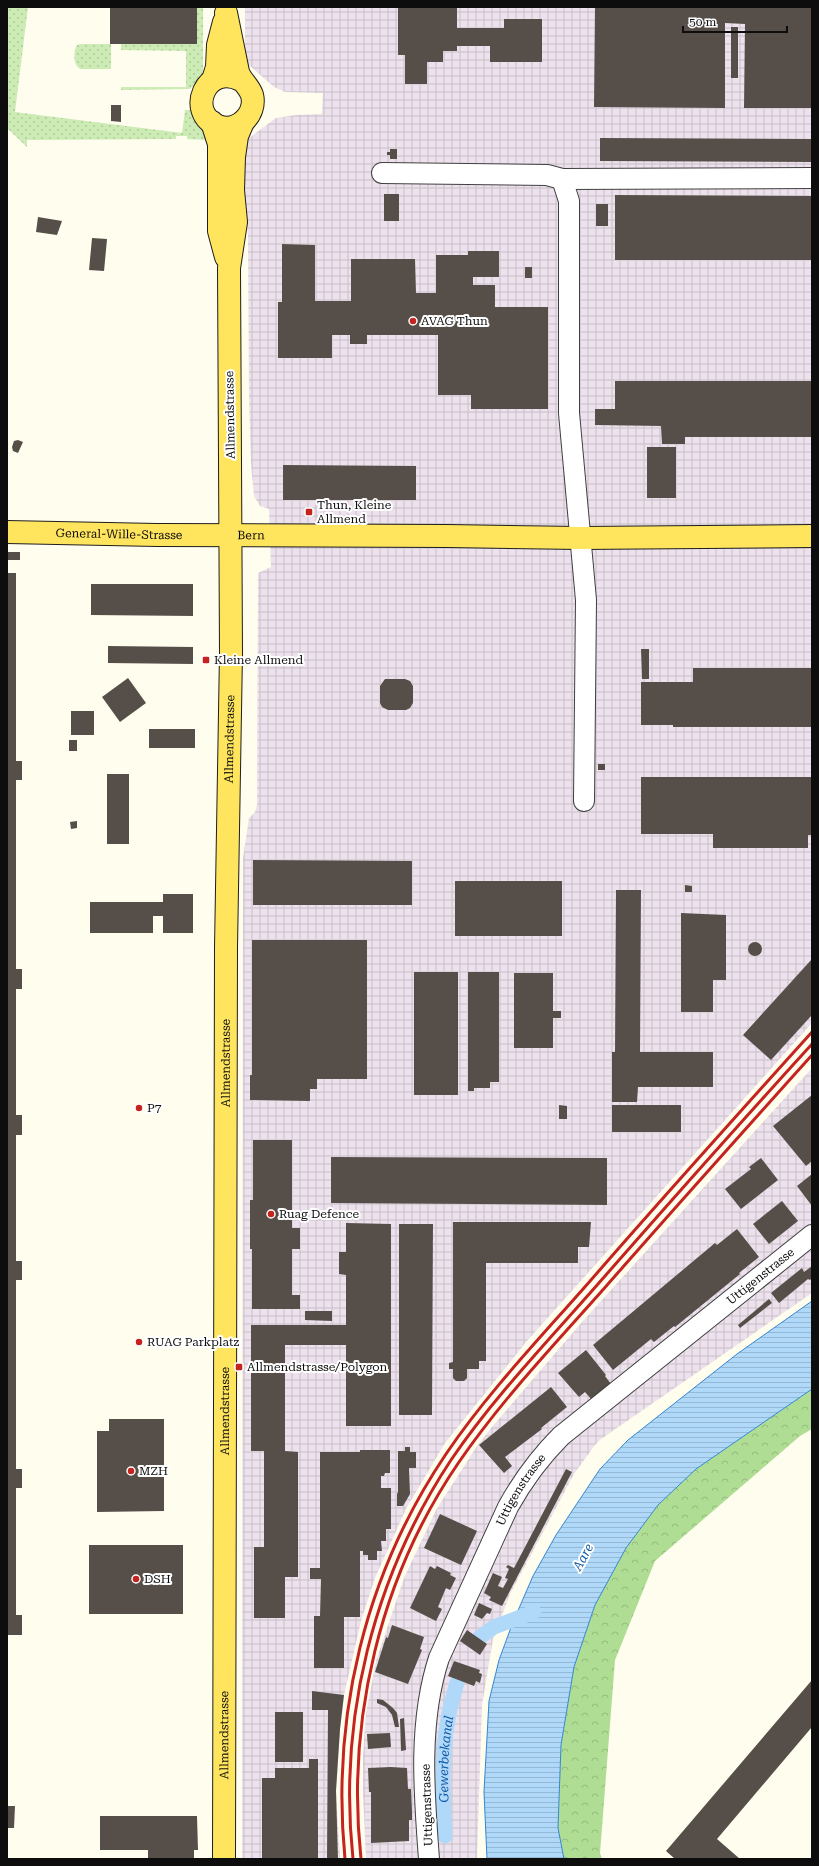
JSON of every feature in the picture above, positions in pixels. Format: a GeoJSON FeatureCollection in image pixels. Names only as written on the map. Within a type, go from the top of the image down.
{"type":"FeatureCollection","features":[{"type":"Feature","properties":{"kind":"main road"},"geometry":{"type":"LineString","coordinates":[[213,80],[217,67],[218,44],[226,10]]}},
{"type":"Feature","properties":{"kind":"main road"},"geometry":{"type":"LineString","coordinates":[[226,10],[233,42],[235,63],[241,80],[249,89],[253,101],[250,114],[238,125],[228,127],[212,122],[206,117],[201,102],[204,90],[213,80],[218,77],[230,76],[241,80]]}},
{"type":"Feature","properties":{"kind":"main road","name":"Allmendstrasse"},"geometry":{"type":"LineString","coordinates":[[212,122],[227,144]]}},
{"type":"Feature","properties":{"kind":"main road","name":"Allmendstrasse"},"geometry":{"type":"LineString","coordinates":[[224,1859],[226,948],[230,688],[229,268],[236,222],[226,190],[227,144],[243,122]]}},
{"type":"Feature","properties":{"kind":"main road","name":"General-Wille-Strasse"},"geometry":{"type":"LineString","coordinates":[[7,532],[230,536]]}},
{"type":"Feature","properties":{"kind":"main road","name":"Bern"},"geometry":{"type":"LineString","coordinates":[[230,536],[447,536],[580,538],[812,536]]}},
{"type":"Feature","properties":{"kind":"street"},"geometry":{"type":"LineString","coordinates":[[382,173],[547,175],[562,179],[812,178]]}},
{"type":"Feature","properties":{"kind":"street"},"geometry":{"type":"LineString","coordinates":[[562,179],[569,201],[569,413],[586,600],[584,801]]}},
{"type":"Feature","properties":{"kind":"street","name":"Uttigenstrasse"},"geometry":{"type":"LineString","coordinates":[[429,1859],[426,1742],[428,1705],[433,1675],[439,1658],[504,1514],[521,1484],[534,1464],[561,1436],[812,1235]]}},
{"type":"Feature","properties":{"kind":"shaded area"},"geometry":{"type":"Polygon","coordinates":[[[245,7],[812,7],[812,1023],[527,1341],[445,1443],[406,1509],[375,1578],[361,1621],[344,1695],[336,1791],[340,1859],[242,1859],[243,858],[249,818],[255,812],[257,805],[258,573],[271,567],[269,509],[260,506],[254,496],[251,463],[248,237],[245,196],[245,141],[276,118],[296,115],[322,114],[323,93],[285,92],[274,87],[249,65],[246,59],[245,48],[245,7]]]}},
{"type":"Feature","properties":{"kind":"shaded area"},"geometry":{"type":"Polygon","coordinates":[[[812,1068],[812,1293],[601,1439],[574,1474],[510,1594],[493,1639],[482,1705],[477,1859],[366,1859],[363,1756],[366,1713],[376,1661],[404,1578],[436,1510],[477,1446],[492,1427],[582,1322],[812,1068]]]}},
{"type":"Feature","properties":{"kind":"green space"},"geometry":{"type":"Polygon","coordinates":[[[7,7],[28,7],[15,112],[182,133],[185,110],[192,110],[209,140],[187,139],[187,136],[176,136],[176,139],[27,140],[27,147],[7,128],[7,7]]]}},
{"type":"Feature","properties":{"kind":"green space"},"geometry":{"type":"Polygon","coordinates":[[[197,7],[203,7],[203,73],[194,86],[189,89],[121,90],[121,87],[186,87],[186,51],[121,50],[121,44],[197,44],[197,7]]]}},
{"type":"Feature","properties":{"kind":"green space"},"geometry":{"type":"Polygon","coordinates":[[[111,44],[111,69],[80,69],[74,58],[77,45],[111,44]]]}},
{"type":"Feature","properties":{"kind":"green space"},"geometry":{"type":"Polygon","coordinates":[[[812,1389],[812,1429],[800,1436],[655,1561],[615,1660],[600,1853],[602,1859],[564,1859],[558,1828],[561,1745],[574,1667],[595,1605],[626,1548],[658,1505],[696,1469],[812,1389]]]}},
{"type":"Feature","properties":{"kind":"water","name":"Aare"},"geometry":{"type":"Polygon","coordinates":[[[812,1301],[812,1389],[696,1469],[658,1505],[626,1548],[595,1605],[574,1667],[561,1745],[558,1828],[564,1859],[487,1859],[484,1792],[489,1701],[499,1660],[513,1622],[533,1576],[556,1535],[600,1469],[628,1440],[737,1354],[812,1301]]]}},
{"type":"Feature","properties":{"kind":"building"},"geometry":{"type":"Polygon","coordinates":[[[110,7],[197,7],[197,44],[110,44],[110,7]]]}},
{"type":"Feature","properties":{"kind":"building"},"geometry":{"type":"Polygon","coordinates":[[[398,7],[457,7],[457,28],[504,28],[504,19],[542,19],[542,62],[490,62],[490,46],[457,46],[457,51],[443,51],[443,62],[427,62],[427,84],[405,84],[405,55],[398,55],[398,7]]]}},
{"type":"Feature","properties":{"kind":"building"},"geometry":{"type":"Polygon","coordinates":[[[595,7],[812,7],[812,108],[744,108],[745,24],[725,23],[725,108],[594,107],[595,7]]]}},
{"type":"Feature","properties":{"kind":"building"},"geometry":{"type":"Polygon","coordinates":[[[731,27],[738,27],[738,78],[731,78],[731,27]]]}},
{"type":"Feature","properties":{"kind":"building"},"geometry":{"type":"Polygon","coordinates":[[[111,105],[121,105],[121,122],[111,121],[111,105]]]}},
{"type":"Feature","properties":{"kind":"building"},"geometry":{"type":"Polygon","coordinates":[[[600,138],[812,139],[812,162],[600,161],[600,138]]]}},
{"type":"Feature","properties":{"kind":"building"},"geometry":{"type":"Polygon","coordinates":[[[390,149],[397,149],[397,159],[390,159],[390,155],[387,155],[387,152],[390,152],[390,149]]]}},
{"type":"Feature","properties":{"kind":"building"},"geometry":{"type":"Polygon","coordinates":[[[384,194],[399,194],[399,221],[384,221],[384,194]]]}},
{"type":"Feature","properties":{"kind":"building"},"geometry":{"type":"Polygon","coordinates":[[[615,195],[812,196],[812,260],[615,260],[615,195]]]}},
{"type":"Feature","properties":{"kind":"building"},"geometry":{"type":"Polygon","coordinates":[[[596,204],[608,204],[608,226],[596,226],[596,204]]]}},
{"type":"Feature","properties":{"kind":"building"},"geometry":{"type":"Polygon","coordinates":[[[38,217],[62,221],[57,235],[36,232],[38,217]]]}},
{"type":"Feature","properties":{"kind":"building"},"geometry":{"type":"Polygon","coordinates":[[[92,238],[107,239],[104,271],[89,270],[92,238]]]}},
{"type":"Feature","properties":{"kind":"building","name":"AVAG Thun"},"geometry":{"type":"Polygon","coordinates":[[[282,244],[315,245],[315,301],[351,301],[351,259],[415,259],[416,293],[436,293],[436,255],[468,255],[468,251],[499,251],[499,277],[473,277],[473,285],[495,285],[495,307],[548,307],[548,409],[471,409],[471,395],[438,395],[438,335],[367,335],[367,344],[350,344],[350,335],[332,335],[332,358],[278,358],[278,302],[282,302],[282,244]]]}},
{"type":"Feature","properties":{"kind":"building"},"geometry":{"type":"Polygon","coordinates":[[[525,267],[532,267],[532,278],[525,278],[525,267]]]}},
{"type":"Feature","properties":{"kind":"building"},"geometry":{"type":"Polygon","coordinates":[[[615,381],[812,381],[812,437],[685,437],[685,444],[662,444],[661,426],[595,425],[595,409],[615,409],[615,381]]]}},
{"type":"Feature","properties":{"kind":"building"},"geometry":{"type":"Polygon","coordinates":[[[18,440],[23,442],[18,453],[13,451],[12,447],[14,441],[18,440]]]}},
{"type":"Feature","properties":{"kind":"building"},"geometry":{"type":"Polygon","coordinates":[[[647,447],[676,447],[676,498],[647,498],[647,447]]]}},
{"type":"Feature","properties":{"kind":"building"},"geometry":{"type":"Polygon","coordinates":[[[283,465],[416,466],[416,500],[283,500],[283,465]]]}},
{"type":"Feature","properties":{"kind":"building"},"geometry":{"type":"Polygon","coordinates":[[[7,552],[20,552],[20,560],[7,560],[7,552]]]}},
{"type":"Feature","properties":{"kind":"building"},"geometry":{"type":"Polygon","coordinates":[[[7,573],[16,573],[16,761],[22,761],[22,780],[16,780],[16,969],[22,969],[22,989],[16,989],[16,1115],[22,1115],[22,1135],[16,1135],[16,1261],[22,1261],[22,1280],[16,1280],[16,1469],[22,1469],[22,1488],[16,1488],[16,1615],[22,1615],[22,1635],[7,1635],[7,573]]]}},
{"type":"Feature","properties":{"kind":"building"},"geometry":{"type":"Polygon","coordinates":[[[91,584],[193,584],[193,616],[91,615],[91,584]]]}},
{"type":"Feature","properties":{"kind":"building"},"geometry":{"type":"Polygon","coordinates":[[[108,646],[193,647],[193,664],[108,663],[108,646]]]}},
{"type":"Feature","properties":{"kind":"building"},"geometry":{"type":"Polygon","coordinates":[[[641,649],[649,649],[649,679],[642,679],[641,649]]]}},
{"type":"Feature","properties":{"kind":"building"},"geometry":{"type":"Polygon","coordinates":[[[693,668],[812,668],[812,727],[673,727],[673,725],[641,725],[641,682],[693,682],[693,668]]]}},
{"type":"Feature","properties":{"kind":"building"},"geometry":{"type":"Polygon","coordinates":[[[128,678],[146,703],[120,722],[102,697],[128,678]]]}},
{"type":"Feature","properties":{"kind":"building"},"geometry":{"type":"Polygon","coordinates":[[[385,679],[405,679],[410,681],[413,686],[413,703],[410,708],[406,710],[388,710],[382,707],[380,703],[380,686],[385,679]]]}},
{"type":"Feature","properties":{"kind":"building"},"geometry":{"type":"Polygon","coordinates":[[[71,711],[94,711],[94,735],[71,735],[71,711]]]}},
{"type":"Feature","properties":{"kind":"building"},"geometry":{"type":"Polygon","coordinates":[[[149,729],[195,729],[195,748],[149,748],[149,729]]]}},
{"type":"Feature","properties":{"kind":"building"},"geometry":{"type":"Polygon","coordinates":[[[69,740],[77,740],[77,751],[69,751],[69,740]]]}},
{"type":"Feature","properties":{"kind":"building"},"geometry":{"type":"Polygon","coordinates":[[[598,764],[605,764],[605,770],[598,770],[598,764]]]}},
{"type":"Feature","properties":{"kind":"building"},"geometry":{"type":"Polygon","coordinates":[[[107,774],[129,774],[129,844],[107,844],[107,774]]]}},
{"type":"Feature","properties":{"kind":"building"},"geometry":{"type":"Polygon","coordinates":[[[641,777],[811,777],[811,835],[808,835],[808,848],[713,848],[713,834],[641,834],[641,777]]]}},
{"type":"Feature","properties":{"kind":"building"},"geometry":{"type":"Polygon","coordinates":[[[77,821],[77,828],[71,829],[70,822],[77,821]]]}},
{"type":"Feature","properties":{"kind":"building"},"geometry":{"type":"Polygon","coordinates":[[[253,860],[412,861],[412,905],[253,905],[253,860]]]}},
{"type":"Feature","properties":{"kind":"building"},"geometry":{"type":"Polygon","coordinates":[[[455,881],[562,881],[562,936],[455,936],[455,881]]]}},
{"type":"Feature","properties":{"kind":"building"},"geometry":{"type":"Polygon","coordinates":[[[685,885],[692,886],[692,892],[685,892],[685,885]]]}},
{"type":"Feature","properties":{"kind":"building"},"geometry":{"type":"Polygon","coordinates":[[[616,890],[641,890],[640,1052],[713,1052],[713,1087],[638,1087],[637,1102],[612,1102],[612,1052],[615,1052],[616,890]]]}},
{"type":"Feature","properties":{"kind":"building"},"geometry":{"type":"Polygon","coordinates":[[[163,894],[193,894],[193,933],[163,933],[163,916],[153,916],[153,933],[90,933],[90,902],[163,902],[163,894]]]}},
{"type":"Feature","properties":{"kind":"building"},"geometry":{"type":"Polygon","coordinates":[[[681,913],[726,915],[726,980],[713,980],[713,1012],[681,1012],[681,913]]]}},
{"type":"Feature","properties":{"kind":"building"},"geometry":{"type":"Polygon","coordinates":[[[252,940],[367,940],[367,1079],[317,1079],[317,1089],[310,1089],[310,1101],[250,1100],[250,1075],[252,1075],[252,940]]]}},
{"type":"Feature","properties":{"kind":"building"},"geometry":{"type":"Polygon","coordinates":[[[752,942],[758,942],[762,946],[762,952],[758,956],[752,956],[748,952],[748,946],[752,942]]]}},
{"type":"Feature","properties":{"kind":"building"},"geometry":{"type":"Polygon","coordinates":[[[812,959],[812,1015],[771,1060],[743,1035],[812,959]]]}},
{"type":"Feature","properties":{"kind":"building"},"geometry":{"type":"Polygon","coordinates":[[[414,972],[458,972],[458,1095],[414,1095],[414,972]]]}},
{"type":"Feature","properties":{"kind":"building"},"geometry":{"type":"Polygon","coordinates":[[[468,972],[499,972],[499,1082],[490,1082],[490,1088],[474,1088],[474,1091],[468,1091],[468,972]]]}},
{"type":"Feature","properties":{"kind":"building"},"geometry":{"type":"Polygon","coordinates":[[[514,973],[553,973],[553,1011],[561,1011],[561,1018],[553,1018],[553,1048],[514,1048],[514,973]]]}},
{"type":"Feature","properties":{"kind":"building"},"geometry":{"type":"Polygon","coordinates":[[[812,1095],[812,1161],[806,1166],[773,1126],[812,1095]]]}},
{"type":"Feature","properties":{"kind":"building"},"geometry":{"type":"Polygon","coordinates":[[[559,1105],[567,1106],[567,1119],[559,1119],[559,1105]]]}},
{"type":"Feature","properties":{"kind":"building"},"geometry":{"type":"Polygon","coordinates":[[[612,1105],[681,1105],[681,1132],[612,1132],[612,1105]]]}},
{"type":"Feature","properties":{"kind":"building","name":"Ruag Defence"},"geometry":{"type":"Polygon","coordinates":[[[253,1140],[292,1140],[292,1228],[300,1228],[300,1249],[292,1249],[292,1295],[300,1295],[300,1309],[252,1309],[250,1200],[253,1200],[253,1140]]]}},
{"type":"Feature","properties":{"kind":"building"},"geometry":{"type":"Polygon","coordinates":[[[331,1157],[607,1158],[607,1205],[331,1203],[331,1157]]]}},
{"type":"Feature","properties":{"kind":"building"},"geometry":{"type":"Polygon","coordinates":[[[761,1158],[778,1180],[741,1209],[725,1189],[751,1169],[749,1167],[761,1158]]]}},
{"type":"Feature","properties":{"kind":"building"},"geometry":{"type":"Polygon","coordinates":[[[812,1174],[812,1206],[797,1186],[812,1174]]]}},
{"type":"Feature","properties":{"kind":"building"},"geometry":{"type":"Polygon","coordinates":[[[782,1201],[798,1221],[769,1244],[753,1224],[782,1201]]]}},
{"type":"Feature","properties":{"kind":"building"},"geometry":{"type":"Polygon","coordinates":[[[453,1222],[591,1222],[589,1247],[578,1247],[578,1263],[486,1263],[486,1361],[479,1361],[479,1369],[467,1369],[467,1378],[464,1381],[456,1381],[453,1378],[453,1369],[449,1369],[449,1363],[453,1362],[453,1222]]]}},
{"type":"Feature","properties":{"kind":"building"},"geometry":{"type":"Polygon","coordinates":[[[346,1223],[391,1224],[391,1426],[346,1426],[346,1345],[285,1345],[285,1451],[298,1452],[298,1577],[285,1577],[285,1618],[254,1618],[254,1547],[264,1547],[264,1451],[251,1451],[251,1325],[346,1325],[346,1275],[339,1274],[339,1252],[346,1252],[346,1223]]]}},
{"type":"Feature","properties":{"kind":"building"},"geometry":{"type":"Polygon","coordinates":[[[399,1224],[433,1224],[432,1415],[399,1415],[399,1224]]]}},
{"type":"Feature","properties":{"kind":"building"},"geometry":{"type":"Polygon","coordinates":[[[737,1229],[759,1257],[675,1327],[674,1326],[654,1342],[651,1339],[613,1370],[593,1345],[715,1243],[717,1245],[737,1229]]]}},
{"type":"Feature","properties":{"kind":"building"},"geometry":{"type":"Polygon","coordinates":[[[812,1266],[812,1278],[810,1280],[808,1279],[779,1303],[771,1293],[802,1268],[804,1272],[812,1266]]]}},
{"type":"Feature","properties":{"kind":"building"},"geometry":{"type":"Polygon","coordinates":[[[769,1299],[772,1303],[740,1328],[738,1325],[769,1299]]]}},
{"type":"Feature","properties":{"kind":"building"},"geometry":{"type":"Polygon","coordinates":[[[305,1311],[332,1311],[332,1321],[305,1320],[305,1311]]]}},
{"type":"Feature","properties":{"kind":"building"},"geometry":{"type":"Polygon","coordinates":[[[586,1350],[606,1375],[605,1376],[611,1384],[592,1400],[585,1392],[579,1397],[558,1373],[586,1350]]]}},
{"type":"Feature","properties":{"kind":"building"},"geometry":{"type":"Polygon","coordinates":[[[551,1387],[567,1407],[541,1428],[542,1429],[505,1457],[512,1466],[504,1473],[479,1445],[551,1387]]]}},
{"type":"Feature","properties":{"kind":"building","name":"MZH"},"geometry":{"type":"Polygon","coordinates":[[[109,1419],[164,1419],[164,1511],[97,1512],[97,1431],[109,1431],[109,1419]]]}},
{"type":"Feature","properties":{"kind":"building"},"geometry":{"type":"Polygon","coordinates":[[[405,1447],[410,1447],[410,1452],[416,1452],[416,1468],[409,1468],[410,1494],[403,1506],[397,1506],[398,1451],[405,1451],[405,1447]]]}},
{"type":"Feature","properties":{"kind":"building"},"geometry":{"type":"Polygon","coordinates":[[[360,1450],[390,1450],[390,1473],[385,1473],[384,1476],[381,1476],[381,1488],[391,1488],[391,1529],[386,1529],[386,1541],[381,1541],[382,1551],[377,1551],[377,1560],[368,1560],[368,1555],[363,1555],[363,1551],[360,1551],[360,1617],[344,1617],[344,1668],[314,1668],[314,1616],[320,1616],[321,1579],[310,1579],[310,1568],[320,1568],[320,1452],[360,1452],[360,1450]]]}},
{"type":"Feature","properties":{"kind":"building"},"geometry":{"type":"Polygon","coordinates":[[[566,1469],[572,1472],[502,1606],[489,1600],[491,1597],[484,1593],[493,1573],[502,1577],[498,1586],[503,1588],[508,1579],[505,1578],[509,1569],[506,1567],[508,1565],[514,1568],[566,1469]]]}},
{"type":"Feature","properties":{"kind":"building"},"geometry":{"type":"Polygon","coordinates":[[[440,1514],[477,1531],[461,1565],[424,1548],[440,1514]]]}},
{"type":"Feature","properties":{"kind":"building","name":"DSH"},"geometry":{"type":"Polygon","coordinates":[[[89,1545],[183,1545],[183,1614],[89,1614],[89,1545]]]}},
{"type":"Feature","properties":{"kind":"building"},"geometry":{"type":"Polygon","coordinates":[[[430,1566],[435,1569],[437,1566],[451,1573],[450,1575],[456,1578],[450,1590],[446,1588],[438,1607],[442,1609],[436,1621],[410,1608],[430,1566]]]}},
{"type":"Feature","properties":{"kind":"building"},"geometry":{"type":"Polygon","coordinates":[[[479,1603],[492,1609],[490,1614],[487,1613],[482,1619],[474,1615],[479,1603]]]}},
{"type":"Feature","properties":{"kind":"building"},"geometry":{"type":"Polygon","coordinates":[[[392,1625],[424,1637],[420,1649],[422,1650],[408,1684],[375,1672],[386,1637],[388,1638],[392,1625]]]}},
{"type":"Feature","properties":{"kind":"building"},"geometry":{"type":"Polygon","coordinates":[[[467,1630],[487,1644],[480,1655],[460,1641],[467,1630]]]}},
{"type":"Feature","properties":{"kind":"building"},"geometry":{"type":"Polygon","coordinates":[[[454,1661],[480,1670],[479,1673],[482,1674],[480,1683],[476,1681],[474,1686],[448,1676],[454,1661]]]}},
{"type":"Feature","properties":{"kind":"building"},"geometry":{"type":"Polygon","coordinates":[[[812,1680],[812,1727],[717,1839],[740,1859],[675,1859],[666,1851],[812,1680]]]}},
{"type":"Feature","properties":{"kind":"building"},"geometry":{"type":"Polygon","coordinates":[[[312,1691],[344,1695],[336,1791],[338,1859],[327,1859],[328,1710],[312,1710],[312,1691]]]}},
{"type":"Feature","properties":{"kind":"building"},"geometry":{"type":"Polygon","coordinates":[[[377,1699],[383,1700],[397,1713],[399,1727],[395,1727],[392,1715],[386,1707],[377,1703],[377,1699]]]}},
{"type":"Feature","properties":{"kind":"building"},"geometry":{"type":"Polygon","coordinates":[[[275,1712],[303,1712],[303,1762],[275,1762],[275,1712]]]}},
{"type":"Feature","properties":{"kind":"building"},"geometry":{"type":"Polygon","coordinates":[[[404,1718],[406,1750],[401,1751],[400,1719],[404,1718]]]}},
{"type":"Feature","properties":{"kind":"building"},"geometry":{"type":"Polygon","coordinates":[[[390,1733],[391,1747],[368,1749],[367,1734],[390,1733]]]}},
{"type":"Feature","properties":{"kind":"building"},"geometry":{"type":"Polygon","coordinates":[[[309,1759],[318,1759],[318,1859],[262,1859],[262,1778],[275,1778],[275,1768],[309,1768],[309,1759]]]}},
{"type":"Feature","properties":{"kind":"building"},"geometry":{"type":"Polygon","coordinates":[[[368,1768],[407,1768],[408,1789],[411,1789],[412,1812],[412,1820],[409,1820],[409,1841],[371,1843],[371,1792],[369,1792],[368,1768]]]}},
{"type":"Feature","properties":{"kind":"building"},"geometry":{"type":"Polygon","coordinates":[[[7,1806],[15,1806],[14,1828],[7,1828],[7,1806]]]}},
{"type":"Feature","properties":{"kind":"building"},"geometry":{"type":"Polygon","coordinates":[[[100,1816],[197,1816],[198,1850],[194,1850],[194,1859],[148,1859],[148,1850],[100,1850],[100,1816]]]}},
{"type":"Feature","properties":{"kind":"waterway","name":"Gewerbekanal"},"geometry":{"type":"LineString","coordinates":[[479,1638],[494,1627],[534,1612]]}},
{"type":"Feature","properties":{"kind":"waterway","name":"Gewerbekanal"},"geometry":{"type":"LineString","coordinates":[[445,1836],[443,1792],[444,1748],[449,1714],[457,1682]]}},
{"type":"Feature","properties":{"kind":"railway"},"geometry":{"type":"LineString","coordinates":[[345,1859],[342,1805],[343,1752],[349,1700],[360,1648],[375,1597],[394,1548],[418,1500],[446,1454],[497,1386],[673,1186],[812,1032]]}},
{"type":"Feature","properties":{"kind":"railway"},"geometry":{"type":"LineString","coordinates":[[353,1859],[350,1806],[351,1754],[357,1702],[367,1651],[382,1601],[401,1552],[424,1505],[451,1460],[503,1392],[678,1193],[812,1044]]}},
{"type":"Feature","properties":{"kind":"railway"},"geometry":{"type":"LineString","coordinates":[[361,1859],[358,1807],[359,1754],[365,1703],[375,1652],[389,1602],[408,1553],[431,1506],[475,1439],[509,1396],[812,1055]]}},
{"type":"Feature","properties":{"kind":"place","name":"AVAG Thun"},"geometry":{"type":"Point","coordinates":[413,321]}},
{"type":"Feature","properties":{"kind":"place","name":"Thun, Kleine Allmend"},"geometry":{"type":"Point","coordinates":[309,512]}},
{"type":"Feature","properties":{"kind":"place","name":"Kleine Allmend"},"geometry":{"type":"Point","coordinates":[206,660]}},
{"type":"Feature","properties":{"kind":"place","name":"P7"},"geometry":{"type":"Point","coordinates":[139,1108]}},
{"type":"Feature","properties":{"kind":"place","name":"Ruag Defence"},"geometry":{"type":"Point","coordinates":[271,1214]}},
{"type":"Feature","properties":{"kind":"place","name":"RUAG Parkplatz"},"geometry":{"type":"Point","coordinates":[139,1342]}},
{"type":"Feature","properties":{"kind":"place","name":"Allmendstrasse/Polygon"},"geometry":{"type":"Point","coordinates":[239,1367]}},
{"type":"Feature","properties":{"kind":"place","name":"MZH"},"geometry":{"type":"Point","coordinates":[131,1471]}},
{"type":"Feature","properties":{"kind":"place","name":"DSH"},"geometry":{"type":"Point","coordinates":[136,1579]}}]}
